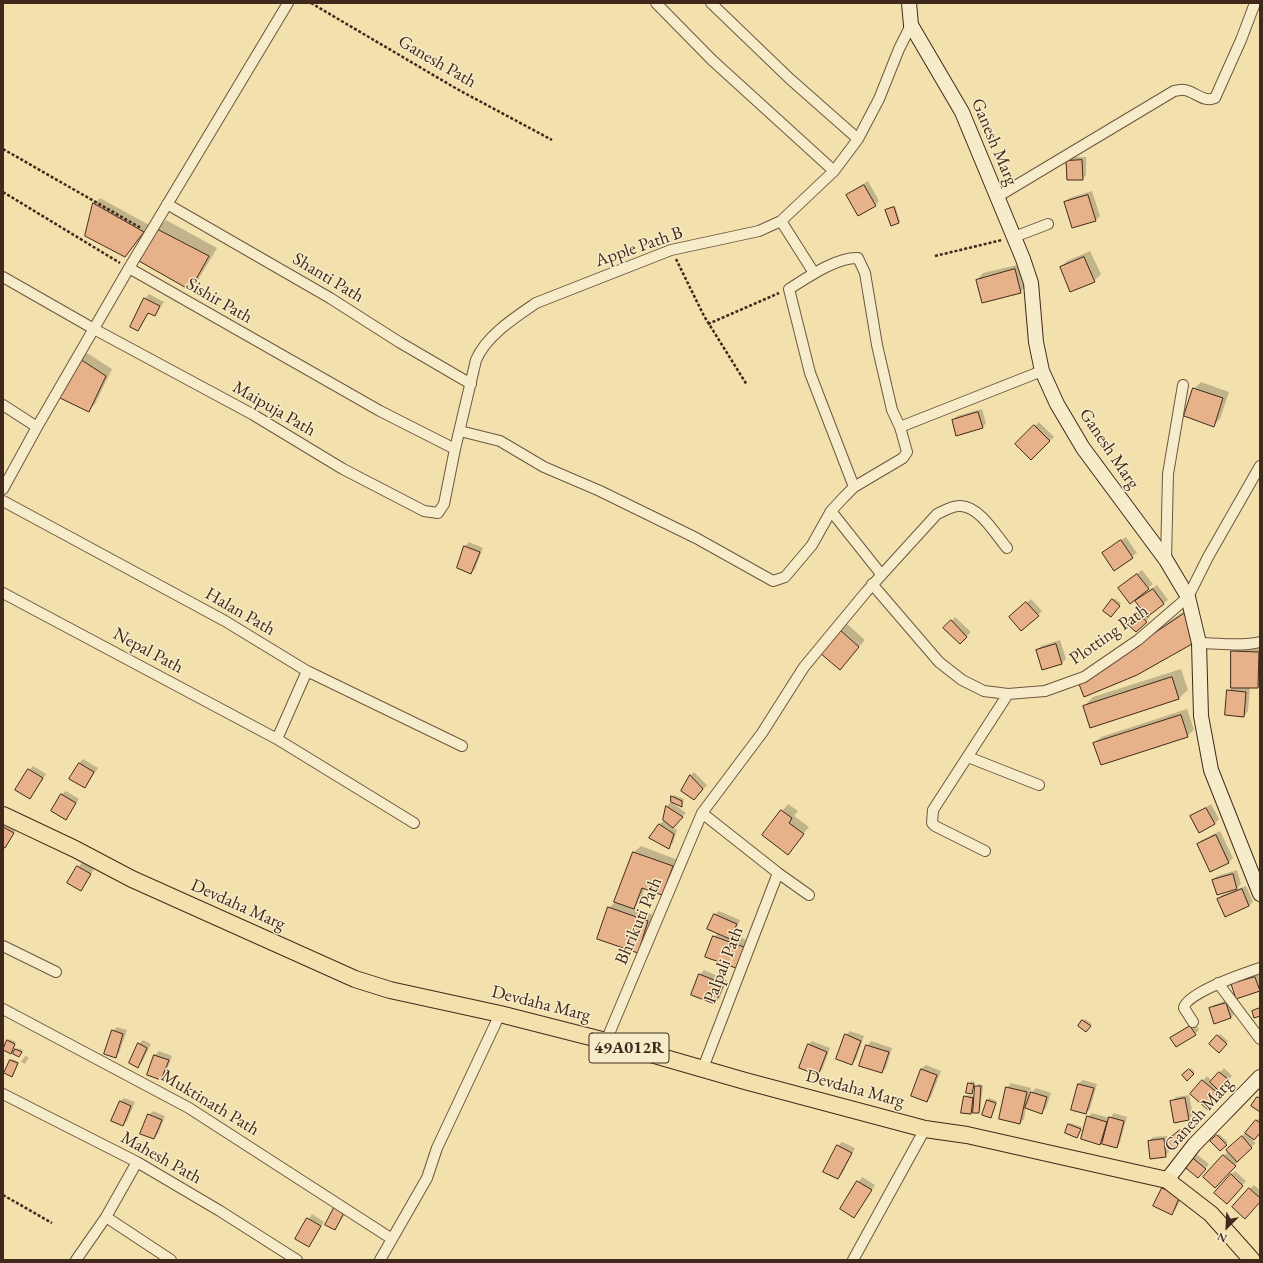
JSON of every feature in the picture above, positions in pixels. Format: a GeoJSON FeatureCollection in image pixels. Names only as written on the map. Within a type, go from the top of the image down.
{"type":"FeatureCollection","features":[{"type":"Feature","properties":{"kind":"main road","name":"Devdaha Marg"},"geometry":{"type":"LineString","coordinates":[[3,815],[75,849],[132,879],[355,979],[390,990],[500,1014],[606,1041],[925,1129],[967,1135],[1167,1180],[1211,1214],[1252,1260]]}},
{"type":"Feature","properties":{"kind":"street"},"geometry":{"type":"LineString","coordinates":[[3,489],[129,268],[288,3]]}},
{"type":"Feature","properties":{"kind":"street"},"geometry":{"type":"LineString","coordinates":[[656,3],[712,60],[834,171]]}},
{"type":"Feature","properties":{"kind":"street"},"geometry":{"type":"LineString","coordinates":[[711,3],[790,80],[858,139]]}},
{"type":"Feature","properties":{"kind":"street"},"geometry":{"type":"LineString","coordinates":[[909,3],[911,25]]}},
{"type":"Feature","properties":{"kind":"street"},"geometry":{"type":"LineString","coordinates":[[997,198],[1174,92],[1184,90],[1202,98],[1211,100],[1215,98],[1241,40],[1255,3]]}},
{"type":"Feature","properties":{"kind":"street","name":"Apple Path B"},"geometry":{"type":"LineString","coordinates":[[438,513],[444,504],[476,360],[481,349],[514,319],[536,303],[671,250],[759,231],[782,221],[834,171],[858,139],[879,99],[899,49],[911,25]]}},
{"type":"Feature","properties":{"kind":"street","name":"Ganesh Marg"},"geometry":{"type":"LineString","coordinates":[[911,25],[962,112],[1014,237],[1031,283],[1036,342],[1042,371],[1057,404],[1083,448],[1166,560],[1188,597],[1199,643],[1201,716],[1211,770],[1260,894]]}},
{"type":"Feature","properties":{"kind":"street","name":"Shanti Path"},"geometry":{"type":"LineString","coordinates":[[167,204],[330,298],[399,342],[471,384]]}},
{"type":"Feature","properties":{"kind":"street"},"geometry":{"type":"LineString","coordinates":[[782,221],[814,273]]}},
{"type":"Feature","properties":{"kind":"street"},"geometry":{"type":"LineString","coordinates":[[1014,237],[1048,224]]}},
{"type":"Feature","properties":{"kind":"street"},"geometry":{"type":"LineString","coordinates":[[460,431],[500,442],[544,467],[600,491],[696,538],[773,581],[785,577],[807,550],[831,511],[854,487],[903,458],[907,452],[900,428],[892,410],[877,345],[865,273],[858,258],[846,259],[814,273],[789,289],[810,373],[854,487]]}},
{"type":"Feature","properties":{"kind":"street","name":"Sishir Path"},"geometry":{"type":"LineString","coordinates":[[129,268],[380,411],[455,449]]}},
{"type":"Feature","properties":{"kind":"street","name":"Maipuja Path"},"geometry":{"type":"LineString","coordinates":[[3,277],[94,329],[252,414],[343,469],[424,511],[438,513]]}},
{"type":"Feature","properties":{"kind":"street"},"geometry":{"type":"LineString","coordinates":[[900,428],[1042,371]]}},
{"type":"Feature","properties":{"kind":"street"},"geometry":{"type":"LineString","coordinates":[[1166,560],[1168,474],[1183,385]]}},
{"type":"Feature","properties":{"kind":"street"},"geometry":{"type":"LineString","coordinates":[[3,405],[37,428]]}},
{"type":"Feature","properties":{"kind":"street"},"geometry":{"type":"LineString","coordinates":[[1188,597],[1208,557],[1260,466]]}},
{"type":"Feature","properties":{"kind":"street","name":"Halan Path"},"geometry":{"type":"LineString","coordinates":[[3,502],[224,622],[307,670],[462,746]]}},
{"type":"Feature","properties":{"kind":"street","name":"Bhrikuti Path"},"geometry":{"type":"LineString","coordinates":[[606,1041],[702,813],[762,733],[804,667],[872,584],[937,514],[960,505],[970,508],[980,516],[1007,548]]}},
{"type":"Feature","properties":{"kind":"street"},"geometry":{"type":"LineString","coordinates":[[831,511],[881,574]]}},
{"type":"Feature","properties":{"kind":"street","name":"Plotting Path"},"geometry":{"type":"LineString","coordinates":[[872,584],[939,662],[962,680],[984,691],[1008,694],[1045,691],[1084,676],[1138,640],[1188,597]]}},
{"type":"Feature","properties":{"kind":"street","name":"Nepal Path"},"geometry":{"type":"LineString","coordinates":[[3,593],[277,739],[414,823]]}},
{"type":"Feature","properties":{"kind":"street"},"geometry":{"type":"LineString","coordinates":[[1199,643],[1247,645],[1260,642]]}},
{"type":"Feature","properties":{"kind":"street"},"geometry":{"type":"LineString","coordinates":[[277,739],[307,670]]}},
{"type":"Feature","properties":{"kind":"street"},"geometry":{"type":"LineString","coordinates":[[984,851],[932,823],[933,810],[1008,694]]}},
{"type":"Feature","properties":{"kind":"street"},"geometry":{"type":"LineString","coordinates":[[968,757],[1039,785]]}},
{"type":"Feature","properties":{"kind":"street"},"geometry":{"type":"LineString","coordinates":[[702,813],[778,873],[809,895]]}},
{"type":"Feature","properties":{"kind":"street","name":"Palpali Path"},"geometry":{"type":"LineString","coordinates":[[703,1068],[778,873]]}},
{"type":"Feature","properties":{"kind":"street"},"geometry":{"type":"LineString","coordinates":[[3,946],[56,972]]}},
{"type":"Feature","properties":{"kind":"street"},"geometry":{"type":"LineString","coordinates":[[1193,1022],[1186,1012],[1185,1004],[1218,983],[1260,968]]}},
{"type":"Feature","properties":{"kind":"street"},"geometry":{"type":"LineString","coordinates":[[1218,983],[1260,1039]]}},
{"type":"Feature","properties":{"kind":"street","name":"Muktinath Path"},"geometry":{"type":"LineString","coordinates":[[3,1009],[189,1108],[392,1239]]}},
{"type":"Feature","properties":{"kind":"street"},"geometry":{"type":"LineString","coordinates":[[380,1260],[427,1178],[437,1148],[500,1014]]}},
{"type":"Feature","properties":{"kind":"street","name":"Ganesh Marg"},"geometry":{"type":"LineString","coordinates":[[1167,1180],[1194,1145],[1260,1077]]}},
{"type":"Feature","properties":{"kind":"street","name":"Mahesh Path"},"geometry":{"type":"LineString","coordinates":[[3,1094],[137,1162],[220,1211],[297,1260]]}},
{"type":"Feature","properties":{"kind":"street"},"geometry":{"type":"LineString","coordinates":[[854,1260],[925,1129]]}},
{"type":"Feature","properties":{"kind":"street"},"geometry":{"type":"LineString","coordinates":[[76,1260],[106,1217],[137,1162]]}},
{"type":"Feature","properties":{"kind":"street"},"geometry":{"type":"LineString","coordinates":[[106,1217],[171,1260]]}},
{"type":"Feature","properties":{"kind":"path","name":"Ganesh Path"},"geometry":{"type":"LineString","coordinates":[[311,3],[457,89],[552,140]]}},
{"type":"Feature","properties":{"kind":"path"},"geometry":{"type":"LineString","coordinates":[[3,149],[150,233]]}},
{"type":"Feature","properties":{"kind":"path"},"geometry":{"type":"LineString","coordinates":[[3,192],[129,268]]}},
{"type":"Feature","properties":{"kind":"path"},"geometry":{"type":"LineString","coordinates":[[935,256],[1014,237]]}},
{"type":"Feature","properties":{"kind":"path"},"geometry":{"type":"LineString","coordinates":[[671,250],[708,324],[747,385]]}},
{"type":"Feature","properties":{"kind":"path"},"geometry":{"type":"LineString","coordinates":[[708,324],[789,289]]}},
{"type":"Feature","properties":{"kind":"path"},"geometry":{"type":"LineString","coordinates":[[3,1195],[52,1223]]}},
{"type":"Feature","properties":{"kind":"building"},"geometry":{"type":"Polygon","coordinates":[[[1082,160],[1083,180],[1067,180],[1066,161],[1082,160]]]}},
{"type":"Feature","properties":{"kind":"building"},"geometry":{"type":"Polygon","coordinates":[[[864,185],[876,206],[858,216],[846,195],[864,185]]]}},
{"type":"Feature","properties":{"kind":"building"},"geometry":{"type":"Polygon","coordinates":[[[1088,195],[1096,221],[1072,228],[1064,202],[1088,195]]]}},
{"type":"Feature","properties":{"kind":"building"},"geometry":{"type":"Polygon","coordinates":[[[93,203],[144,232],[125,257],[85,236],[93,203]]]}},
{"type":"Feature","properties":{"kind":"building"},"geometry":{"type":"Polygon","coordinates":[[[894,207],[899,223],[891,226],[885,210],[894,207]]]}},
{"type":"Feature","properties":{"kind":"building"},"geometry":{"type":"Polygon","coordinates":[[[157,229],[209,256],[190,290],[139,261],[157,229]]]}},
{"type":"Feature","properties":{"kind":"building"},"geometry":{"type":"Polygon","coordinates":[[[1084,257],[1095,282],[1070,292],[1060,267],[1084,257]]]}},
{"type":"Feature","properties":{"kind":"building"},"geometry":{"type":"Polygon","coordinates":[[[1015,269],[1021,293],[982,303],[976,280],[1015,269]]]}},
{"type":"Feature","properties":{"kind":"building"},"geometry":{"type":"Polygon","coordinates":[[[144,298],[160,306],[155,316],[148,313],[138,331],[130,327],[144,298]]]}},
{"type":"Feature","properties":{"kind":"building"},"geometry":{"type":"Polygon","coordinates":[[[80,359],[106,376],[89,412],[60,398],[80,359]]]}},
{"type":"Feature","properties":{"kind":"building"},"geometry":{"type":"Polygon","coordinates":[[[1193,388],[1223,398],[1214,427],[1184,416],[1193,388]]]}},
{"type":"Feature","properties":{"kind":"building"},"geometry":{"type":"Polygon","coordinates":[[[978,412],[983,428],[956,436],[952,420],[978,412]]]}},
{"type":"Feature","properties":{"kind":"building"},"geometry":{"type":"Polygon","coordinates":[[[1034,425],[1050,441],[1031,460],[1015,444],[1034,425]]]}},
{"type":"Feature","properties":{"kind":"building"},"geometry":{"type":"Polygon","coordinates":[[[1121,540],[1133,558],[1114,571],[1102,553],[1121,540]]]}},
{"type":"Feature","properties":{"kind":"building"},"geometry":{"type":"Polygon","coordinates":[[[464,546],[480,552],[471,574],[457,568],[464,546]]]}},
{"type":"Feature","properties":{"kind":"building"},"geometry":{"type":"Polygon","coordinates":[[[1137,574],[1149,589],[1130,604],[1118,588],[1137,574]]]}},
{"type":"Feature","properties":{"kind":"building"},"geometry":{"type":"Polygon","coordinates":[[[1153,589],[1164,604],[1147,617],[1135,601],[1153,589]]]}},
{"type":"Feature","properties":{"kind":"building"},"geometry":{"type":"Polygon","coordinates":[[[1112,599],[1120,606],[1111,617],[1103,611],[1112,599]]]}},
{"type":"Feature","properties":{"kind":"building"},"geometry":{"type":"Polygon","coordinates":[[[1026,602],[1039,616],[1021,631],[1009,617],[1026,602]]]}},
{"type":"Feature","properties":{"kind":"building"},"geometry":{"type":"Polygon","coordinates":[[[1136,612],[1147,622],[1136,632],[1126,623],[1136,612]]]}},
{"type":"Feature","properties":{"kind":"building"},"geometry":{"type":"Polygon","coordinates":[[[1185,613],[1192,644],[1137,675],[1084,697],[1079,684],[1185,613]]]}},
{"type":"Feature","properties":{"kind":"building"},"geometry":{"type":"Polygon","coordinates":[[[951,620],[967,637],[960,644],[943,628],[951,620]]]}},
{"type":"Feature","properties":{"kind":"building"},"geometry":{"type":"Polygon","coordinates":[[[840,630],[859,647],[840,670],[820,653],[840,630]]]}},
{"type":"Feature","properties":{"kind":"building"},"geometry":{"type":"Polygon","coordinates":[[[1056,644],[1062,664],[1042,670],[1036,650],[1056,644]]]}},
{"type":"Feature","properties":{"kind":"building"},"geometry":{"type":"Polygon","coordinates":[[[1231,651],[1259,652],[1258,688],[1231,688],[1231,651]]]}},
{"type":"Feature","properties":{"kind":"building"},"geometry":{"type":"Polygon","coordinates":[[[1172,677],[1179,699],[1090,728],[1083,706],[1172,677]]]}},
{"type":"Feature","properties":{"kind":"building"},"geometry":{"type":"Polygon","coordinates":[[[1227,690],[1246,692],[1244,717],[1225,715],[1227,690]]]}},
{"type":"Feature","properties":{"kind":"building"},"geometry":{"type":"Polygon","coordinates":[[[1181,715],[1188,737],[1101,765],[1093,743],[1181,715]]]}},
{"type":"Feature","properties":{"kind":"building"},"geometry":{"type":"Polygon","coordinates":[[[79,763],[94,772],[85,788],[69,779],[79,763]]]}},
{"type":"Feature","properties":{"kind":"building"},"geometry":{"type":"Polygon","coordinates":[[[28,769],[43,778],[30,799],[15,790],[28,769]]]}},
{"type":"Feature","properties":{"kind":"building"},"geometry":{"type":"Polygon","coordinates":[[[690,775],[703,789],[694,800],[681,791],[690,775]]]}},
{"type":"Feature","properties":{"kind":"building"},"geometry":{"type":"Polygon","coordinates":[[[61,794],[76,803],[66,820],[51,811],[61,794]]]}},
{"type":"Feature","properties":{"kind":"building"},"geometry":{"type":"Polygon","coordinates":[[[671,796],[682,801],[682,807],[671,802],[671,796]]]}},
{"type":"Feature","properties":{"kind":"building"},"geometry":{"type":"Polygon","coordinates":[[[666,806],[683,817],[673,828],[663,820],[666,806]]]}},
{"type":"Feature","properties":{"kind":"building"},"geometry":{"type":"Polygon","coordinates":[[[1206,808],[1215,824],[1199,833],[1190,816],[1206,808]]]}},
{"type":"Feature","properties":{"kind":"building"},"geometry":{"type":"Polygon","coordinates":[[[781,810],[792,818],[789,823],[804,834],[788,855],[762,835],[781,810]]]}},
{"type":"Feature","properties":{"kind":"building"},"geometry":{"type":"Polygon","coordinates":[[[659,824],[674,834],[669,849],[649,838],[659,824]]]}},
{"type":"Feature","properties":{"kind":"building"},"geometry":{"type":"Polygon","coordinates":[[[3,827],[14,833],[5,848],[3,847],[3,827]]]}},
{"type":"Feature","properties":{"kind":"building"},"geometry":{"type":"Polygon","coordinates":[[[1216,835],[1229,863],[1210,872],[1197,844],[1216,835]]]}},
{"type":"Feature","properties":{"kind":"building"},"geometry":{"type":"Polygon","coordinates":[[[633,852],[673,866],[662,895],[642,888],[634,909],[614,902],[633,852]]]}},
{"type":"Feature","properties":{"kind":"building"},"geometry":{"type":"Polygon","coordinates":[[[77,866],[91,874],[81,891],[67,883],[77,866]]]}},
{"type":"Feature","properties":{"kind":"building"},"geometry":{"type":"Polygon","coordinates":[[[1233,874],[1237,889],[1217,895],[1212,880],[1233,874]]]}},
{"type":"Feature","properties":{"kind":"building"},"geometry":{"type":"Polygon","coordinates":[[[1242,889],[1249,906],[1225,917],[1217,899],[1242,889]]]}},
{"type":"Feature","properties":{"kind":"building"},"geometry":{"type":"Polygon","coordinates":[[[608,907],[648,921],[638,953],[597,939],[608,907]]]}},
{"type":"Feature","properties":{"kind":"building"},"geometry":{"type":"Polygon","coordinates":[[[714,914],[737,924],[730,939],[707,929],[714,914]]]}},
{"type":"Feature","properties":{"kind":"building"},"geometry":{"type":"Polygon","coordinates":[[[713,936],[744,947],[736,968],[705,957],[713,936]]]}},
{"type":"Feature","properties":{"kind":"building"},"geometry":{"type":"Polygon","coordinates":[[[699,974],[724,984],[715,1004],[691,995],[699,974]]]}},
{"type":"Feature","properties":{"kind":"building"},"geometry":{"type":"Polygon","coordinates":[[[1255,977],[1260,991],[1236,999],[1231,984],[1255,977]]]}},
{"type":"Feature","properties":{"kind":"building"},"geometry":{"type":"Polygon","coordinates":[[[1226,1003],[1231,1018],[1214,1024],[1209,1008],[1226,1003]]]}},
{"type":"Feature","properties":{"kind":"building"},"geometry":{"type":"Polygon","coordinates":[[[1260,1008],[1260,1016],[1254,1018],[1252,1011],[1260,1008]]]}},
{"type":"Feature","properties":{"kind":"building"},"geometry":{"type":"Polygon","coordinates":[[[1082,1020],[1091,1026],[1086,1032],[1078,1026],[1082,1020]]]}},
{"type":"Feature","properties":{"kind":"building"},"geometry":{"type":"Polygon","coordinates":[[[1190,1026],[1196,1035],[1176,1047],[1170,1038],[1190,1026]]]}},
{"type":"Feature","properties":{"kind":"building"},"geometry":{"type":"Polygon","coordinates":[[[112,1030],[123,1034],[116,1058],[104,1054],[112,1030]]]}},
{"type":"Feature","properties":{"kind":"building"},"geometry":{"type":"Polygon","coordinates":[[[845,1034],[861,1041],[852,1065],[836,1059],[845,1034]]]}},
{"type":"Feature","properties":{"kind":"building"},"geometry":{"type":"Polygon","coordinates":[[[1217,1035],[1227,1044],[1219,1053],[1209,1044],[1217,1035]]]}},
{"type":"Feature","properties":{"kind":"building"},"geometry":{"type":"Polygon","coordinates":[[[7,1040],[15,1044],[11,1054],[3,1050],[7,1040]]]}},
{"type":"Feature","properties":{"kind":"building"},"geometry":{"type":"Polygon","coordinates":[[[138,1043],[147,1048],[138,1068],[129,1063],[138,1043]]]}},
{"type":"Feature","properties":{"kind":"building"},"geometry":{"type":"Polygon","coordinates":[[[808,1044],[827,1052],[818,1075],[799,1068],[808,1044]]]}},
{"type":"Feature","properties":{"kind":"building"},"geometry":{"type":"Polygon","coordinates":[[[866,1045],[889,1052],[882,1073],[859,1066],[866,1045]]]}},
{"type":"Feature","properties":{"kind":"building"},"geometry":{"type":"Polygon","coordinates":[[[15,1049],[22,1052],[19,1057],[13,1054],[15,1049]]]}},
{"type":"Feature","properties":{"kind":"building"},"geometry":{"type":"Polygon","coordinates":[[[154,1055],[169,1060],[161,1080],[147,1075],[154,1055]]]}},
{"type":"Feature","properties":{"kind":"building"},"geometry":{"type":"Polygon","coordinates":[[[10,1060],[18,1063],[12,1077],[4,1073],[10,1060]]]}},
{"type":"Feature","properties":{"kind":"building"},"geometry":{"type":"Polygon","coordinates":[[[921,1069],[937,1075],[927,1102],[911,1096],[921,1069]]]}},
{"type":"Feature","properties":{"kind":"building"},"geometry":{"type":"Polygon","coordinates":[[[1189,1069],[1194,1074],[1187,1081],[1182,1075],[1189,1069]]]}},
{"type":"Feature","properties":{"kind":"building"},"geometry":{"type":"Polygon","coordinates":[[[1219,1072],[1229,1080],[1219,1091],[1210,1082],[1219,1072]]]}},
{"type":"Feature","properties":{"kind":"building"},"geometry":{"type":"Polygon","coordinates":[[[1202,1080],[1220,1095],[1208,1110],[1190,1094],[1202,1080]]]}},
{"type":"Feature","properties":{"kind":"building"},"geometry":{"type":"Polygon","coordinates":[[[968,1083],[974,1084],[972,1094],[966,1093],[968,1083]]]}},
{"type":"Feature","properties":{"kind":"building"},"geometry":{"type":"Polygon","coordinates":[[[1078,1084],[1094,1088],[1086,1114],[1071,1110],[1078,1084]]]}},
{"type":"Feature","properties":{"kind":"building"},"geometry":{"type":"Polygon","coordinates":[[[975,1086],[981,1086],[979,1113],[973,1113],[975,1086]]]}},
{"type":"Feature","properties":{"kind":"building"},"geometry":{"type":"Polygon","coordinates":[[[1006,1087],[1027,1092],[1020,1124],[999,1119],[1006,1087]]]}},
{"type":"Feature","properties":{"kind":"building"},"geometry":{"type":"Polygon","coordinates":[[[1031,1092],[1047,1097],[1042,1114],[1025,1108],[1031,1092]]]}},
{"type":"Feature","properties":{"kind":"building"},"geometry":{"type":"Polygon","coordinates":[[[964,1096],[973,1098],[971,1114],[961,1113],[964,1096]]]}},
{"type":"Feature","properties":{"kind":"building"},"geometry":{"type":"Polygon","coordinates":[[[1257,1097],[1260,1098],[1260,1112],[1251,1106],[1257,1097]]]}},
{"type":"Feature","properties":{"kind":"building"},"geometry":{"type":"Polygon","coordinates":[[[1185,1098],[1189,1120],[1174,1123],[1170,1101],[1185,1098]]]}},
{"type":"Feature","properties":{"kind":"building"},"geometry":{"type":"Polygon","coordinates":[[[987,1100],[996,1103],[991,1118],[982,1115],[987,1100]]]}},
{"type":"Feature","properties":{"kind":"building"},"geometry":{"type":"Polygon","coordinates":[[[120,1101],[131,1106],[123,1126],[111,1121],[120,1101]]]}},
{"type":"Feature","properties":{"kind":"building"},"geometry":{"type":"Polygon","coordinates":[[[148,1114],[162,1120],[154,1139],[140,1134],[148,1114]]]}},
{"type":"Feature","properties":{"kind":"building"},"geometry":{"type":"Polygon","coordinates":[[[1087,1116],[1107,1122],[1100,1145],[1081,1139],[1087,1116]]]}},
{"type":"Feature","properties":{"kind":"building"},"geometry":{"type":"Polygon","coordinates":[[[1109,1117],[1124,1121],[1117,1148],[1102,1144],[1109,1117]]]}},
{"type":"Feature","properties":{"kind":"building"},"geometry":{"type":"Polygon","coordinates":[[[1256,1120],[1260,1123],[1260,1133],[1254,1140],[1245,1133],[1256,1120]]]}},
{"type":"Feature","properties":{"kind":"building"},"geometry":{"type":"Polygon","coordinates":[[[1068,1124],[1081,1129],[1077,1138],[1065,1133],[1068,1124]]]}},
{"type":"Feature","properties":{"kind":"building"},"geometry":{"type":"Polygon","coordinates":[[[1180,1130],[1186,1138],[1171,1150],[1165,1142],[1180,1130]]]}},
{"type":"Feature","properties":{"kind":"building"},"geometry":{"type":"Polygon","coordinates":[[[1217,1135],[1227,1145],[1220,1151],[1210,1141],[1217,1135]]]}},
{"type":"Feature","properties":{"kind":"building"},"geometry":{"type":"Polygon","coordinates":[[[1242,1136],[1252,1148],[1237,1162],[1226,1150],[1242,1136]]]}},
{"type":"Feature","properties":{"kind":"building"},"geometry":{"type":"Polygon","coordinates":[[[1164,1139],[1166,1157],[1150,1159],[1148,1141],[1164,1139]]]}},
{"type":"Feature","properties":{"kind":"building"},"geometry":{"type":"Polygon","coordinates":[[[837,1145],[852,1153],[838,1179],[823,1172],[837,1145]]]}},
{"type":"Feature","properties":{"kind":"building"},"geometry":{"type":"Polygon","coordinates":[[[1189,1155],[1206,1169],[1198,1178],[1181,1164],[1189,1155]]]}},
{"type":"Feature","properties":{"kind":"building"},"geometry":{"type":"Polygon","coordinates":[[[1223,1155],[1236,1166],[1215,1188],[1203,1177],[1223,1155]]]}},
{"type":"Feature","properties":{"kind":"building"},"geometry":{"type":"Polygon","coordinates":[[[1231,1174],[1243,1186],[1227,1204],[1214,1193],[1231,1174]]]}},
{"type":"Feature","properties":{"kind":"building"},"geometry":{"type":"Polygon","coordinates":[[[857,1181],[872,1190],[854,1218],[840,1209],[857,1181]]]}},
{"type":"Feature","properties":{"kind":"building"},"geometry":{"type":"Polygon","coordinates":[[[1162,1188],[1180,1196],[1172,1215],[1153,1206],[1162,1188]]]}},
{"type":"Feature","properties":{"kind":"building"},"geometry":{"type":"Polygon","coordinates":[[[1249,1188],[1260,1198],[1260,1202],[1245,1219],[1232,1207],[1249,1188]]]}},
{"type":"Feature","properties":{"kind":"building"},"geometry":{"type":"Polygon","coordinates":[[[335,1206],[345,1211],[335,1230],[325,1225],[335,1206]]]}},
{"type":"Feature","properties":{"kind":"building"},"geometry":{"type":"Polygon","coordinates":[[[307,1218],[321,1226],[309,1247],[295,1239],[307,1218]]]}}]}
